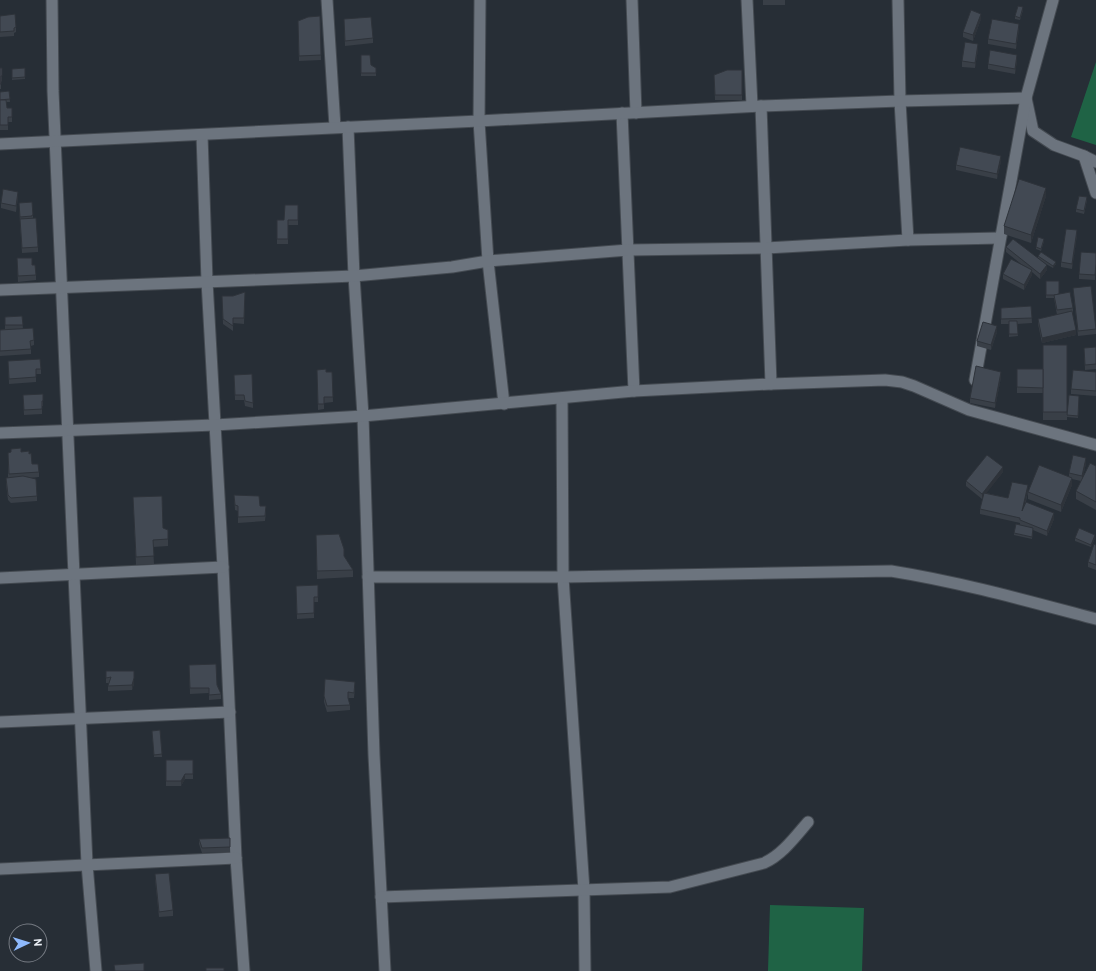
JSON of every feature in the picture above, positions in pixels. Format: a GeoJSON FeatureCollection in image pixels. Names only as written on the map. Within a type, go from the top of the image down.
{"type":"FeatureCollection","features":[{"type":"Feature","properties":{"kind":"street"},"geometry":{"type":"LineString","coordinates":[[52,0],[53,91],[67,431],[87,864],[96,971]]}},
{"type":"Feature","properties":{"kind":"street"},"geometry":{"type":"LineString","coordinates":[[327,0],[335,127]]}},
{"type":"Feature","properties":{"kind":"street"},"geometry":{"type":"LineString","coordinates":[[480,0],[479,122],[488,261],[504,404]]}},
{"type":"Feature","properties":{"kind":"street"},"geometry":{"type":"LineString","coordinates":[[632,0],[636,113]]}},
{"type":"Feature","properties":{"kind":"street"},"geometry":{"type":"LineString","coordinates":[[747,0],[757,106],[766,248],[771,384]]}},
{"type":"Feature","properties":{"kind":"street"},"geometry":{"type":"LineString","coordinates":[[898,0],[900,101],[908,240]]}},
{"type":"Feature","properties":{"kind":"street"},"geometry":{"type":"LineString","coordinates":[[971,402],[1026,98],[1053,0]]}},
{"type":"Feature","properties":{"kind":"street"},"geometry":{"type":"LineString","coordinates":[[0,144],[56,140],[202,135],[335,127],[479,122],[757,106],[1026,98]]}},
{"type":"Feature","properties":{"kind":"street"},"geometry":{"type":"LineString","coordinates":[[1026,98],[1033,131],[1054,145],[1096,162]]}},
{"type":"Feature","properties":{"kind":"street"},"geometry":{"type":"LineString","coordinates":[[622,113],[634,391]]}},
{"type":"Feature","properties":{"kind":"street"},"geometry":{"type":"LineString","coordinates":[[348,127],[354,276],[363,416],[374,755],[385,971]]}},
{"type":"Feature","properties":{"kind":"street"},"geometry":{"type":"LineString","coordinates":[[202,135],[207,281],[223,567],[236,858],[244,971]]}},
{"type":"Feature","properties":{"kind":"street"},"geometry":{"type":"LineString","coordinates":[[1084,156],[1096,193]]}},
{"type":"Feature","properties":{"kind":"street"},"geometry":{"type":"LineString","coordinates":[[0,290],[354,276],[452,267],[488,261],[628,250],[766,248],[908,240],[1000,238]]}},
{"type":"Feature","properties":{"kind":"street"},"geometry":{"type":"LineString","coordinates":[[0,433],[215,425],[363,416],[634,391],[885,380],[902,382],[971,402],[1096,445]]}},
{"type":"Feature","properties":{"kind":"street"},"geometry":{"type":"LineString","coordinates":[[562,398],[563,577],[584,890],[586,971]]}},
{"type":"Feature","properties":{"kind":"street"},"geometry":{"type":"LineString","coordinates":[[0,578],[223,567]]}},
{"type":"Feature","properties":{"kind":"street"},"geometry":{"type":"LineString","coordinates":[[368,577],[563,577],[890,571],[966,586],[1096,619]]}},
{"type":"Feature","properties":{"kind":"street"},"geometry":{"type":"LineString","coordinates":[[0,722],[230,712]]}},
{"type":"Feature","properties":{"kind":"street"},"geometry":{"type":"LineString","coordinates":[[382,897],[670,887],[771,860],[788,845],[808,822]]}},
{"type":"Feature","properties":{"kind":"street"},"geometry":{"type":"LineString","coordinates":[[0,869],[236,858]]}},
{"type":"Feature","properties":{"kind":"green space"},"geometry":{"type":"Polygon","coordinates":[[[1096,62],[1096,145],[1071,137],[1096,62]]]}},
{"type":"Feature","properties":{"kind":"green space"},"geometry":{"type":"Polygon","coordinates":[[[770,905],[864,908],[862,971],[768,971],[770,905]]]}},
{"type":"Feature","properties":{"kind":"building"},"geometry":{"type":"Polygon","coordinates":[[[1018,6],[1023,7],[1020,18],[1015,16],[1018,6]]]}},
{"type":"Feature","properties":{"kind":"building"},"geometry":{"type":"Polygon","coordinates":[[[971,10],[981,14],[973,35],[963,32],[971,10]]]}},
{"type":"Feature","properties":{"kind":"building"},"geometry":{"type":"Polygon","coordinates":[[[15,14],[16,27],[14,28],[14,31],[0,32],[0,16],[15,14]]]}},
{"type":"Feature","properties":{"kind":"building"},"geometry":{"type":"Polygon","coordinates":[[[320,16],[321,55],[299,56],[298,21],[308,17],[320,16]]]}},
{"type":"Feature","properties":{"kind":"building"},"geometry":{"type":"Polygon","coordinates":[[[371,17],[373,38],[345,41],[344,19],[371,17]]]}},
{"type":"Feature","properties":{"kind":"building"},"geometry":{"type":"Polygon","coordinates":[[[992,19],[1019,24],[1016,44],[988,39],[992,19]]]}},
{"type":"Feature","properties":{"kind":"building"},"geometry":{"type":"Polygon","coordinates":[[[965,42],[978,44],[975,63],[962,61],[965,42]]]}},
{"type":"Feature","properties":{"kind":"building"},"geometry":{"type":"Polygon","coordinates":[[[990,50],[1017,55],[1015,69],[988,64],[990,50]]]}},
{"type":"Feature","properties":{"kind":"building"},"geometry":{"type":"Polygon","coordinates":[[[361,55],[370,55],[371,65],[376,68],[376,73],[361,73],[361,55]]]}},
{"type":"Feature","properties":{"kind":"building"},"geometry":{"type":"Polygon","coordinates":[[[0,68],[2,68],[1,84],[0,84],[0,68]]]}},
{"type":"Feature","properties":{"kind":"building"},"geometry":{"type":"Polygon","coordinates":[[[25,68],[25,77],[12,78],[12,69],[25,68]]]}},
{"type":"Feature","properties":{"kind":"building"},"geometry":{"type":"Polygon","coordinates":[[[727,70],[742,70],[742,95],[715,95],[714,75],[727,70]]]}},
{"type":"Feature","properties":{"kind":"building"},"geometry":{"type":"Polygon","coordinates":[[[9,91],[10,99],[0,100],[0,92],[9,91]]]}},
{"type":"Feature","properties":{"kind":"building"},"geometry":{"type":"Polygon","coordinates":[[[0,100],[6,100],[7,108],[12,108],[12,117],[8,117],[8,125],[0,125],[0,100]]]}},
{"type":"Feature","properties":{"kind":"building"},"geometry":{"type":"Polygon","coordinates":[[[960,147],[1001,156],[997,174],[956,165],[960,147]]]}},
{"type":"Feature","properties":{"kind":"building"},"geometry":{"type":"Polygon","coordinates":[[[1019,179],[1046,188],[1031,235],[1004,226],[1019,179]]]}},
{"type":"Feature","properties":{"kind":"building"},"geometry":{"type":"Polygon","coordinates":[[[3,189],[18,192],[16,206],[1,203],[3,189]]]}},
{"type":"Feature","properties":{"kind":"building"},"geometry":{"type":"Polygon","coordinates":[[[1079,196],[1087,197],[1084,211],[1076,209],[1079,196]]]}},
{"type":"Feature","properties":{"kind":"building"},"geometry":{"type":"Polygon","coordinates":[[[32,202],[33,215],[20,217],[19,203],[32,202]]]}},
{"type":"Feature","properties":{"kind":"building"},"geometry":{"type":"Polygon","coordinates":[[[285,205],[298,205],[298,220],[288,220],[288,239],[277,239],[277,220],[284,220],[285,205]]]}},
{"type":"Feature","properties":{"kind":"building"},"geometry":{"type":"Polygon","coordinates":[[[36,218],[38,247],[22,248],[20,219],[36,218]]]}},
{"type":"Feature","properties":{"kind":"building"},"geometry":{"type":"Polygon","coordinates":[[[1066,229],[1077,230],[1072,264],[1061,262],[1066,229]]]}},
{"type":"Feature","properties":{"kind":"building"},"geometry":{"type":"Polygon","coordinates":[[[1038,237],[1044,239],[1041,249],[1036,247],[1038,237]]]}},
{"type":"Feature","properties":{"kind":"building"},"geometry":{"type":"Polygon","coordinates":[[[1013,239],[1047,265],[1040,274],[1006,247],[1013,239]]]}},
{"type":"Feature","properties":{"kind":"building"},"geometry":{"type":"Polygon","coordinates":[[[1041,252],[1056,262],[1053,266],[1038,256],[1041,252]]]}},
{"type":"Feature","properties":{"kind":"building"},"geometry":{"type":"Polygon","coordinates":[[[1081,252],[1096,253],[1095,275],[1079,274],[1081,252]]]}},
{"type":"Feature","properties":{"kind":"building"},"geometry":{"type":"Polygon","coordinates":[[[17,258],[32,258],[32,265],[35,265],[36,275],[18,276],[17,258]]]}},
{"type":"Feature","properties":{"kind":"building"},"geometry":{"type":"Polygon","coordinates":[[[1011,259],[1032,270],[1024,285],[1003,274],[1011,259]]]}},
{"type":"Feature","properties":{"kind":"building"},"geometry":{"type":"Polygon","coordinates":[[[1046,281],[1059,281],[1059,294],[1046,295],[1046,281]]]}},
{"type":"Feature","properties":{"kind":"building"},"geometry":{"type":"Polygon","coordinates":[[[1091,286],[1096,329],[1078,331],[1073,288],[1091,286]]]}},
{"type":"Feature","properties":{"kind":"building"},"geometry":{"type":"Polygon","coordinates":[[[245,292],[244,318],[233,318],[233,326],[223,319],[222,296],[233,296],[245,292]]]}},
{"type":"Feature","properties":{"kind":"building"},"geometry":{"type":"Polygon","coordinates":[[[1070,292],[1073,308],[1057,310],[1054,295],[1070,292]]]}},
{"type":"Feature","properties":{"kind":"building"},"geometry":{"type":"Polygon","coordinates":[[[1031,306],[1032,318],[1001,319],[1001,308],[1031,306]]]}},
{"type":"Feature","properties":{"kind":"building"},"geometry":{"type":"Polygon","coordinates":[[[1072,311],[1076,330],[1042,338],[1038,319],[1072,311]]]}},
{"type":"Feature","properties":{"kind":"building"},"geometry":{"type":"Polygon","coordinates":[[[22,316],[23,325],[5,325],[5,317],[22,316]]]}},
{"type":"Feature","properties":{"kind":"building"},"geometry":{"type":"Polygon","coordinates":[[[1009,321],[1017,321],[1018,334],[1009,334],[1009,321]]]}},
{"type":"Feature","properties":{"kind":"building"},"geometry":{"type":"Polygon","coordinates":[[[983,322],[997,326],[991,345],[977,341],[983,322]]]}},
{"type":"Feature","properties":{"kind":"building"},"geometry":{"type":"Polygon","coordinates":[[[33,328],[34,340],[30,341],[31,349],[0,351],[0,330],[33,328]]]}},
{"type":"Feature","properties":{"kind":"building"},"geometry":{"type":"Polygon","coordinates":[[[1043,345],[1067,345],[1067,412],[1043,412],[1043,345]]]}},
{"type":"Feature","properties":{"kind":"building"},"geometry":{"type":"Polygon","coordinates":[[[1096,347],[1096,364],[1085,365],[1084,348],[1096,347]]]}},
{"type":"Feature","properties":{"kind":"building"},"geometry":{"type":"Polygon","coordinates":[[[40,359],[41,369],[36,369],[36,377],[9,379],[8,361],[40,359]]]}},
{"type":"Feature","properties":{"kind":"building"},"geometry":{"type":"Polygon","coordinates":[[[976,366],[1001,372],[995,403],[970,398],[976,366]]]}},
{"type":"Feature","properties":{"kind":"building"},"geometry":{"type":"Polygon","coordinates":[[[326,369],[326,372],[332,372],[333,397],[324,397],[324,404],[318,404],[317,370],[326,369]]]}},
{"type":"Feature","properties":{"kind":"building"},"geometry":{"type":"Polygon","coordinates":[[[1017,369],[1043,369],[1043,388],[1017,387],[1017,369]]]}},
{"type":"Feature","properties":{"kind":"building"},"geometry":{"type":"Polygon","coordinates":[[[1073,370],[1096,372],[1096,391],[1071,389],[1073,370]]]}},
{"type":"Feature","properties":{"kind":"building"},"geometry":{"type":"Polygon","coordinates":[[[252,374],[253,403],[245,401],[244,395],[235,395],[234,375],[252,374]]]}},
{"type":"Feature","properties":{"kind":"building"},"geometry":{"type":"Polygon","coordinates":[[[43,394],[42,409],[24,410],[23,395],[43,394]]]}},
{"type":"Feature","properties":{"kind":"building"},"geometry":{"type":"Polygon","coordinates":[[[1069,395],[1079,396],[1078,416],[1067,415],[1069,395]]]}},
{"type":"Feature","properties":{"kind":"building"},"geometry":{"type":"Polygon","coordinates":[[[21,448],[21,452],[29,451],[29,454],[31,453],[32,464],[38,464],[39,472],[9,474],[8,453],[11,452],[11,449],[21,448]]]}},
{"type":"Feature","properties":{"kind":"building"},"geometry":{"type":"Polygon","coordinates":[[[987,455],[1003,467],[982,494],[966,481],[987,455]]]}},
{"type":"Feature","properties":{"kind":"building"},"geometry":{"type":"Polygon","coordinates":[[[1073,455],[1086,458],[1082,476],[1069,473],[1073,455]]]}},
{"type":"Feature","properties":{"kind":"building"},"geometry":{"type":"Polygon","coordinates":[[[1090,463],[1096,466],[1096,502],[1076,491],[1090,463]]]}},
{"type":"Feature","properties":{"kind":"building"},"geometry":{"type":"Polygon","coordinates":[[[1039,465],[1072,478],[1061,505],[1028,492],[1039,465]]]}},
{"type":"Feature","properties":{"kind":"building"},"geometry":{"type":"Polygon","coordinates":[[[23,476],[36,479],[37,496],[11,498],[8,495],[6,478],[23,476]]]}},
{"type":"Feature","properties":{"kind":"building"},"geometry":{"type":"Polygon","coordinates":[[[1012,482],[1028,485],[1022,511],[1026,502],[1054,513],[1047,531],[1020,520],[1020,518],[980,509],[984,493],[1008,498],[1012,482]]]}},
{"type":"Feature","properties":{"kind":"building"},"geometry":{"type":"Polygon","coordinates":[[[234,495],[259,496],[260,506],[266,506],[265,516],[238,517],[238,506],[235,505],[234,495]]]}},
{"type":"Feature","properties":{"kind":"building"},"geometry":{"type":"Polygon","coordinates":[[[162,496],[163,528],[168,530],[168,539],[153,540],[154,556],[136,557],[133,497],[162,496]]]}},
{"type":"Feature","properties":{"kind":"building"},"geometry":{"type":"Polygon","coordinates":[[[1016,524],[1033,528],[1032,537],[1014,533],[1016,524]]]}},
{"type":"Feature","properties":{"kind":"building"},"geometry":{"type":"Polygon","coordinates":[[[1079,528],[1095,535],[1091,545],[1075,538],[1079,528]]]}},
{"type":"Feature","properties":{"kind":"building"},"geometry":{"type":"Polygon","coordinates":[[[339,534],[344,549],[344,556],[353,570],[317,571],[316,535],[339,534]]]}},
{"type":"Feature","properties":{"kind":"building"},"geometry":{"type":"Polygon","coordinates":[[[1094,544],[1096,545],[1096,565],[1088,562],[1094,544]]]}},
{"type":"Feature","properties":{"kind":"building"},"geometry":{"type":"Polygon","coordinates":[[[318,585],[318,597],[314,597],[314,613],[297,614],[296,586],[318,585]]]}},
{"type":"Feature","properties":{"kind":"building"},"geometry":{"type":"Polygon","coordinates":[[[216,664],[217,685],[221,694],[209,695],[209,688],[190,688],[189,665],[216,664]]]}},
{"type":"Feature","properties":{"kind":"building"},"geometry":{"type":"Polygon","coordinates":[[[106,671],[134,671],[132,685],[108,686],[111,677],[106,678],[106,671]]]}},
{"type":"Feature","properties":{"kind":"building"},"geometry":{"type":"Polygon","coordinates":[[[325,679],[355,682],[354,693],[348,692],[350,705],[327,706],[324,696],[325,679]]]}},
{"type":"Feature","properties":{"kind":"building"},"geometry":{"type":"Polygon","coordinates":[[[160,730],[162,754],[154,755],[152,731],[160,730]]]}},
{"type":"Feature","properties":{"kind":"building"},"geometry":{"type":"Polygon","coordinates":[[[166,760],[193,760],[193,774],[185,774],[181,781],[166,781],[166,760]]]}},
{"type":"Feature","properties":{"kind":"building"},"geometry":{"type":"Polygon","coordinates":[[[230,838],[230,847],[202,848],[199,839],[230,838]]]}},
{"type":"Feature","properties":{"kind":"building"},"geometry":{"type":"Polygon","coordinates":[[[169,873],[173,910],[159,912],[155,874],[169,873]]]}},
{"type":"Feature","properties":{"kind":"building"},"geometry":{"type":"Polygon","coordinates":[[[144,963],[144,971],[115,971],[114,965],[144,963]]]}},
{"type":"Feature","properties":{"kind":"building"},"geometry":{"type":"Polygon","coordinates":[[[206,968],[224,968],[224,971],[206,971],[206,968]]]}}]}
